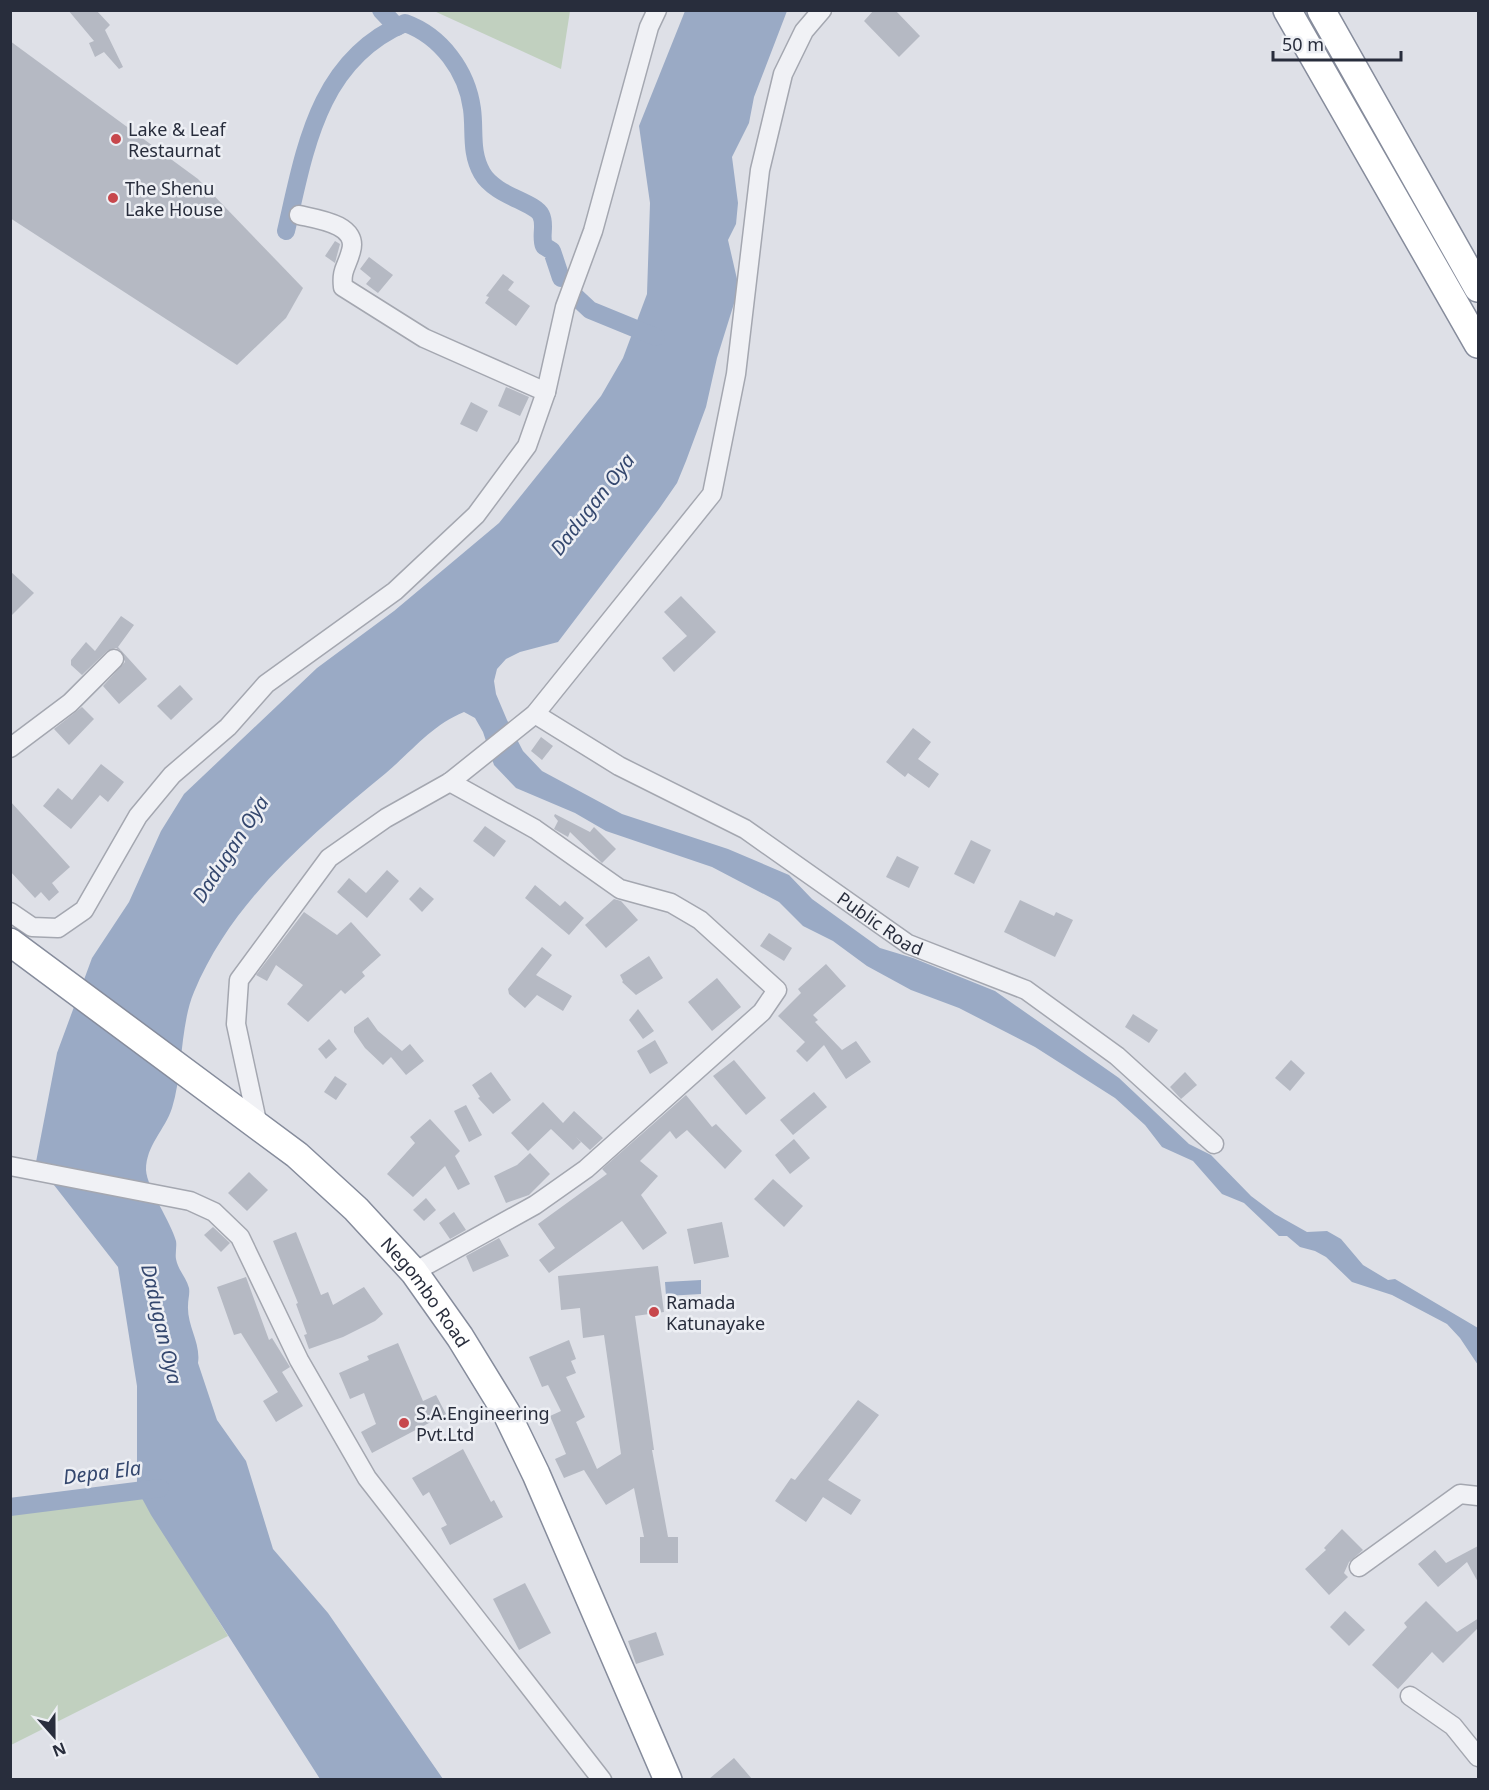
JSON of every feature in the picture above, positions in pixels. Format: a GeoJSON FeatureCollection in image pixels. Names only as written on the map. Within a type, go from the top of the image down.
{"type":"FeatureCollection","features":[{"type":"Feature","properties":{"kind":"highway"},"geometry":{"type":"LineString","coordinates":[[1287,10],[1479,344]]}},
{"type":"Feature","properties":{"kind":"highway"},"geometry":{"type":"LineString","coordinates":[[1321,10],[1479,288]]}},
{"type":"Feature","properties":{"kind":"highway","name":"Negombo Road"},"geometry":{"type":"LineString","coordinates":[[10,942],[49,980],[214,1100],[258,1126],[297,1155],[357,1209],[414,1272],[477,1363],[511,1422],[668,1779]]}},
{"type":"Feature","properties":{"kind":"highway","name":"Negombo Road"},"geometry":{"type":"LineString","coordinates":[[10,961],[49,980]]}},
{"type":"Feature","properties":{"kind":"highway","name":"Negombo Road"},"geometry":{"type":"LineString","coordinates":[[214,1100],[287,1165],[364,1240],[402,1281],[464,1372],[492,1420],[522,1481],[651,1779]]}},
{"type":"Feature","properties":{"kind":"street"},"geometry":{"type":"LineString","coordinates":[[10,912],[32,927],[58,928],[84,910],[138,816],[172,775],[228,727],[266,684],[395,591],[476,515],[527,446],[546,393],[565,307],[593,231],[649,27],[657,10]]}},
{"type":"Feature","properties":{"kind":"street"},"geometry":{"type":"LineString","coordinates":[[258,1126],[236,1024],[239,980],[329,858],[386,818],[450,782],[535,714],[712,494],[736,374],[760,170],[783,74],[804,31],[822,10]]}},
{"type":"Feature","properties":{"kind":"street"},"geometry":{"type":"LineString","coordinates":[[299,215],[337,224],[351,239],[352,249],[341,273],[343,287],[424,338],[546,393]]}},
{"type":"Feature","properties":{"kind":"street"},"geometry":{"type":"LineString","coordinates":[[10,748],[70,703],[114,659]]}},
{"type":"Feature","properties":{"kind":"street","name":"Public Road"},"geometry":{"type":"LineString","coordinates":[[535,714],[618,766],[746,829],[908,944],[1026,990],[1117,1056],[1214,1143]]}},
{"type":"Feature","properties":{"kind":"street"},"geometry":{"type":"LineString","coordinates":[[414,1272],[535,1205],[586,1169],[762,1012],[777,990],[700,920],[671,903],[620,889],[535,829],[450,782]]}},
{"type":"Feature","properties":{"kind":"street"},"geometry":{"type":"LineString","coordinates":[[10,1166],[43,1175],[190,1201],[214,1212],[240,1237],[299,1360],[367,1478],[602,1779]]}},
{"type":"Feature","properties":{"kind":"street"},"geometry":{"type":"LineString","coordinates":[[1359,1567],[1460,1494],[1479,1496]]}},
{"type":"Feature","properties":{"kind":"street"},"geometry":{"type":"LineString","coordinates":[[1410,1696],[1453,1726],[1479,1757]]}},
{"type":"Feature","properties":{"kind":"green space"},"geometry":{"type":"Polygon","coordinates":[[[434,11],[570,11],[561,69],[434,11]]]}},
{"type":"Feature","properties":{"kind":"green space"},"geometry":{"type":"Polygon","coordinates":[[[137,1489],[228,1636],[11,1745],[11,1511],[137,1489]]]}},
{"type":"Feature","properties":{"kind":"water","name":"Dadugan Oya"},"geometry":{"type":"Polygon","coordinates":[[[685,11],[787,11],[754,97],[749,123],[732,157],[738,203],[736,224],[728,240],[737,279],[737,294],[717,358],[706,407],[677,483],[558,642],[520,652],[506,659],[497,669],[494,681],[496,694],[523,751],[542,771],[622,814],[728,849],[789,875],[812,899],[880,948],[913,958],[995,991],[1119,1078],[1189,1144],[1211,1155],[1251,1196],[1275,1214],[1307,1232],[1327,1231],[1341,1239],[1363,1265],[1388,1280],[1395,1279],[1478,1328],[1478,1365],[1460,1338],[1447,1324],[1392,1295],[1352,1282],[1326,1257],[1300,1247],[1287,1236],[1279,1236],[1244,1203],[1222,1194],[1193,1161],[1162,1147],[1145,1125],[1115,1098],[1035,1047],[959,1008],[911,990],[867,966],[833,941],[803,926],[779,902],[712,867],[606,831],[575,813],[516,788],[494,765],[483,732],[475,718],[464,712],[432,731],[330,820],[276,871],[230,927],[210,958],[189,1005],[176,1094],[172,1108],[152,1145],[147,1161],[147,1177],[173,1233],[176,1241],[177,1263],[189,1288],[188,1313],[198,1348],[198,1363],[217,1420],[246,1461],[273,1549],[328,1613],[443,1779],[320,1779],[151,1515],[137,1489],[137,1386],[118,1267],[36,1162],[57,1053],[92,958],[129,902],[161,831],[184,794],[317,668],[394,611],[499,523],[601,396],[623,358],[647,294],[650,203],[639,126],[685,11]]]}},
{"type":"Feature","properties":{"kind":"water"},"geometry":{"type":"Polygon","coordinates":[[[701,1280],[701,1294],[666,1296],[665,1282],[701,1280]]]}},
{"type":"Feature","properties":{"kind":"building"},"geometry":{"type":"Polygon","coordinates":[[[68,10],[96,10],[110,25],[105,30],[123,67],[119,69],[104,52],[95,57],[89,43],[94,41],[68,10]]]}},
{"type":"Feature","properties":{"kind":"building"},"geometry":{"type":"Polygon","coordinates":[[[874,10],[895,10],[920,36],[899,57],[864,21],[874,10]]]}},
{"type":"Feature","properties":{"kind":"building","name":"The Shenu Lake House"},"geometry":{"type":"Polygon","coordinates":[[[10,41],[198,179],[303,288],[286,318],[237,365],[10,218],[10,41]]]}},
{"type":"Feature","properties":{"kind":"building"},"geometry":{"type":"Polygon","coordinates":[[[335,241],[340,244],[335,263],[325,256],[335,241]]]}},
{"type":"Feature","properties":{"kind":"building"},"geometry":{"type":"Polygon","coordinates":[[[369,257],[393,275],[378,293],[366,284],[371,278],[360,269],[369,257]]]}},
{"type":"Feature","properties":{"kind":"building"},"geometry":{"type":"Polygon","coordinates":[[[503,274],[514,282],[508,290],[530,306],[516,326],[485,303],[489,297],[486,296],[503,274]]]}},
{"type":"Feature","properties":{"kind":"building"},"geometry":{"type":"Polygon","coordinates":[[[506,387],[529,397],[520,416],[498,406],[506,387]]]}},
{"type":"Feature","properties":{"kind":"building"},"geometry":{"type":"Polygon","coordinates":[[[471,402],[488,411],[477,432],[460,424],[471,402]]]}},
{"type":"Feature","properties":{"kind":"building"},"geometry":{"type":"Polygon","coordinates":[[[10,571],[34,593],[10,617],[10,571]]]}},
{"type":"Feature","properties":{"kind":"building"},"geometry":{"type":"Polygon","coordinates":[[[681,596],[716,632],[674,672],[662,658],[687,636],[664,612],[681,596]]]}},
{"type":"Feature","properties":{"kind":"building"},"geometry":{"type":"Polygon","coordinates":[[[121,616],[134,625],[118,647],[147,679],[119,704],[103,686],[125,662],[121,651],[116,648],[107,651],[82,675],[71,665],[71,660],[86,642],[95,651],[121,616]]]}},
{"type":"Feature","properties":{"kind":"building"},"geometry":{"type":"Polygon","coordinates":[[[180,685],[193,699],[171,720],[157,706],[180,685]]]}},
{"type":"Feature","properties":{"kind":"building"},"geometry":{"type":"Polygon","coordinates":[[[82,707],[94,719],[69,745],[54,729],[82,707]]]}},
{"type":"Feature","properties":{"kind":"building"},"geometry":{"type":"Polygon","coordinates":[[[913,728],[931,742],[918,759],[939,774],[929,788],[908,773],[905,777],[886,762],[913,728]]]}},
{"type":"Feature","properties":{"kind":"building"},"geometry":{"type":"Polygon","coordinates":[[[541,737],[553,746],[542,760],[531,751],[541,737]]]}},
{"type":"Feature","properties":{"kind":"building"},"geometry":{"type":"Polygon","coordinates":[[[101,764],[124,782],[108,802],[100,795],[71,829],[43,806],[58,788],[72,800],[101,764]]]}},
{"type":"Feature","properties":{"kind":"building"},"geometry":{"type":"Polygon","coordinates":[[[10,801],[70,867],[52,883],[59,892],[49,901],[41,892],[35,898],[10,871],[10,801]]]}},
{"type":"Feature","properties":{"kind":"building"},"geometry":{"type":"Polygon","coordinates":[[[555,814],[590,832],[594,827],[616,849],[602,863],[570,832],[568,837],[554,829],[558,821],[555,814]]]}},
{"type":"Feature","properties":{"kind":"building"},"geometry":{"type":"Polygon","coordinates":[[[485,826],[506,841],[494,857],[473,841],[485,826]]]}},
{"type":"Feature","properties":{"kind":"building"},"geometry":{"type":"Polygon","coordinates":[[[971,840],[991,850],[974,884],[954,874],[971,840]]]}},
{"type":"Feature","properties":{"kind":"building"},"geometry":{"type":"Polygon","coordinates":[[[897,856],[919,867],[909,888],[886,877],[897,856]]]}},
{"type":"Feature","properties":{"kind":"building"},"geometry":{"type":"Polygon","coordinates":[[[387,870],[399,881],[367,918],[337,892],[349,878],[366,893],[387,870]]]}},
{"type":"Feature","properties":{"kind":"building"},"geometry":{"type":"Polygon","coordinates":[[[535,885],[560,906],[565,901],[584,918],[569,935],[525,898],[535,885]]]}},
{"type":"Feature","properties":{"kind":"building"},"geometry":{"type":"Polygon","coordinates":[[[420,887],[434,899],[422,912],[409,899],[420,887]]]}},
{"type":"Feature","properties":{"kind":"building"},"geometry":{"type":"Polygon","coordinates":[[[614,899],[621,901],[638,920],[606,948],[585,925],[614,899]]]}},
{"type":"Feature","properties":{"kind":"building"},"geometry":{"type":"Polygon","coordinates":[[[1020,900],[1054,916],[1056,912],[1073,920],[1055,957],[1004,932],[1020,900]]]}},
{"type":"Feature","properties":{"kind":"building"},"geometry":{"type":"Polygon","coordinates":[[[304,912],[337,935],[351,922],[381,955],[362,972],[365,976],[345,994],[341,990],[308,1022],[287,1004],[303,985],[276,965],[267,981],[256,975],[304,912]]]}},
{"type":"Feature","properties":{"kind":"building"},"geometry":{"type":"Polygon","coordinates":[[[769,933],[792,948],[784,961],[760,946],[769,933]]]}},
{"type":"Feature","properties":{"kind":"building"},"geometry":{"type":"Polygon","coordinates":[[[542,947],[552,955],[536,975],[572,996],[563,1011],[537,995],[525,1008],[509,994],[508,989],[542,947]]]}},
{"type":"Feature","properties":{"kind":"building"},"geometry":{"type":"Polygon","coordinates":[[[649,956],[663,978],[636,995],[622,982],[620,975],[649,956]]]}},
{"type":"Feature","properties":{"kind":"building"},"geometry":{"type":"Polygon","coordinates":[[[826,964],[846,986],[813,1015],[818,1020],[815,1022],[842,1050],[856,1041],[871,1062],[846,1079],[824,1045],[807,1062],[796,1051],[805,1042],[778,1016],[801,993],[798,989],[826,964]]]}},
{"type":"Feature","properties":{"kind":"building"},"geometry":{"type":"Polygon","coordinates":[[[717,978],[741,1007],[712,1031],[688,1002],[717,978]]]}},
{"type":"Feature","properties":{"kind":"building"},"geometry":{"type":"Polygon","coordinates":[[[638,1009],[654,1031],[643,1039],[629,1020],[638,1009]]]}},
{"type":"Feature","properties":{"kind":"building"},"geometry":{"type":"Polygon","coordinates":[[[1133,1014],[1158,1030],[1149,1043],[1125,1027],[1133,1014]]]}},
{"type":"Feature","properties":{"kind":"building"},"geometry":{"type":"Polygon","coordinates":[[[368,1017],[378,1031],[402,1051],[410,1044],[424,1061],[406,1075],[391,1057],[383,1065],[365,1048],[354,1032],[354,1027],[368,1017]]]}},
{"type":"Feature","properties":{"kind":"building"},"geometry":{"type":"Polygon","coordinates":[[[329,1039],[337,1049],[326,1059],[318,1049],[329,1039]]]}},
{"type":"Feature","properties":{"kind":"building"},"geometry":{"type":"Polygon","coordinates":[[[655,1040],[668,1063],[650,1074],[637,1051],[655,1040]]]}},
{"type":"Feature","properties":{"kind":"building"},"geometry":{"type":"Polygon","coordinates":[[[734,1060],[766,1098],[746,1115],[713,1076],[734,1060]]]}},
{"type":"Feature","properties":{"kind":"building"},"geometry":{"type":"Polygon","coordinates":[[[1291,1060],[1305,1073],[1290,1091],[1275,1078],[1291,1060]]]}},
{"type":"Feature","properties":{"kind":"building"},"geometry":{"type":"Polygon","coordinates":[[[491,1072],[511,1100],[493,1114],[478,1098],[480,1097],[472,1085],[491,1072]]]}},
{"type":"Feature","properties":{"kind":"building"},"geometry":{"type":"Polygon","coordinates":[[[1185,1072],[1197,1085],[1181,1099],[1170,1087],[1185,1072]]]}},
{"type":"Feature","properties":{"kind":"building"},"geometry":{"type":"Polygon","coordinates":[[[335,1076],[347,1084],[336,1100],[324,1092],[335,1076]]]}},
{"type":"Feature","properties":{"kind":"building"},"geometry":{"type":"Polygon","coordinates":[[[814,1092],[827,1107],[793,1135],[780,1120],[814,1092]]]}},
{"type":"Feature","properties":{"kind":"building"},"geometry":{"type":"Polygon","coordinates":[[[686,1095],[712,1127],[716,1124],[742,1151],[725,1169],[687,1130],[676,1139],[670,1131],[640,1161],[658,1176],[641,1195],[667,1233],[643,1250],[622,1221],[549,1273],[539,1260],[555,1248],[538,1224],[607,1174],[602,1169],[686,1095]]]}},
{"type":"Feature","properties":{"kind":"building"},"geometry":{"type":"Polygon","coordinates":[[[543,1102],[563,1123],[574,1111],[603,1138],[590,1150],[576,1137],[581,1142],[573,1150],[551,1129],[528,1151],[511,1133],[543,1102]]]}},
{"type":"Feature","properties":{"kind":"building"},"geometry":{"type":"Polygon","coordinates":[[[466,1105],[482,1135],[469,1142],[454,1111],[466,1105]]]}},
{"type":"Feature","properties":{"kind":"building"},"geometry":{"type":"Polygon","coordinates":[[[430,1119],[460,1151],[455,1156],[470,1184],[458,1190],[445,1166],[413,1197],[387,1174],[415,1143],[410,1137],[430,1119]]]}},
{"type":"Feature","properties":{"kind":"building"},"geometry":{"type":"Polygon","coordinates":[[[794,1139],[810,1158],[790,1174],[775,1155],[794,1139]]]}},
{"type":"Feature","properties":{"kind":"building"},"geometry":{"type":"Polygon","coordinates":[[[530,1153],[550,1174],[529,1195],[506,1203],[494,1176],[517,1165],[530,1153]]]}},
{"type":"Feature","properties":{"kind":"building"},"geometry":{"type":"Polygon","coordinates":[[[249,1172],[268,1190],[247,1211],[228,1193],[249,1172]]]}},
{"type":"Feature","properties":{"kind":"building"},"geometry":{"type":"Polygon","coordinates":[[[773,1179],[803,1206],[784,1227],[754,1199],[773,1179]]]}},
{"type":"Feature","properties":{"kind":"building"},"geometry":{"type":"Polygon","coordinates":[[[426,1198],[436,1210],[424,1221],[413,1210],[426,1198]]]}},
{"type":"Feature","properties":{"kind":"building"},"geometry":{"type":"Polygon","coordinates":[[[454,1212],[466,1230],[450,1239],[439,1223],[454,1212]]]}},
{"type":"Feature","properties":{"kind":"building"},"geometry":{"type":"Polygon","coordinates":[[[722,1222],[729,1257],[694,1264],[687,1229],[722,1222]]]}},
{"type":"Feature","properties":{"kind":"building"},"geometry":{"type":"Polygon","coordinates":[[[213,1227],[230,1243],[221,1252],[204,1235],[213,1227]]]}},
{"type":"Feature","properties":{"kind":"building"},"geometry":{"type":"Polygon","coordinates":[[[296,1232],[321,1295],[328,1292],[333,1305],[364,1287],[383,1314],[375,1321],[343,1337],[309,1349],[304,1335],[307,1334],[296,1304],[298,1303],[273,1241],[296,1232]]]}},
{"type":"Feature","properties":{"kind":"building"},"geometry":{"type":"Polygon","coordinates":[[[499,1238],[509,1256],[473,1272],[466,1256],[499,1238]]]}},
{"type":"Feature","properties":{"kind":"building"},"geometry":{"type":"Polygon","coordinates":[[[658,1266],[664,1312],[635,1316],[654,1450],[652,1450],[668,1537],[678,1537],[678,1563],[640,1563],[640,1537],[644,1537],[634,1488],[606,1505],[584,1470],[564,1478],[555,1459],[566,1454],[550,1416],[561,1411],[548,1385],[542,1387],[529,1357],[569,1340],[576,1359],[571,1361],[576,1373],[566,1377],[585,1417],[576,1422],[597,1469],[621,1454],[604,1335],[583,1338],[580,1308],[561,1310],[558,1276],[658,1266]]]}},
{"type":"Feature","properties":{"kind":"building"},"geometry":{"type":"Polygon","coordinates":[[[246,1277],[269,1340],[272,1338],[290,1367],[282,1372],[303,1406],[276,1422],[263,1401],[278,1392],[241,1333],[234,1335],[217,1287],[246,1277]]]}},
{"type":"Feature","properties":{"kind":"building"},"geometry":{"type":"Polygon","coordinates":[[[398,1343],[423,1401],[436,1395],[446,1414],[372,1453],[361,1432],[376,1424],[364,1393],[350,1399],[339,1373],[369,1360],[367,1356],[398,1343]]]}},
{"type":"Feature","properties":{"kind":"building"},"geometry":{"type":"Polygon","coordinates":[[[858,1400],[879,1415],[828,1480],[861,1500],[851,1515],[823,1497],[806,1522],[775,1501],[791,1478],[795,1480],[858,1400]]]}},
{"type":"Feature","properties":{"kind":"building"},"geometry":{"type":"Polygon","coordinates":[[[463,1449],[491,1502],[494,1500],[503,1517],[450,1545],[441,1528],[447,1525],[429,1492],[423,1496],[412,1478],[463,1449]]]}},
{"type":"Feature","properties":{"kind":"building"},"geometry":{"type":"Polygon","coordinates":[[[1342,1529],[1363,1550],[1349,1562],[1344,1573],[1348,1577],[1329,1595],[1305,1569],[1326,1550],[1324,1548],[1342,1529]]]}},
{"type":"Feature","properties":{"kind":"building"},"geometry":{"type":"Polygon","coordinates":[[[1478,1546],[1479,1584],[1467,1562],[1438,1587],[1418,1564],[1435,1550],[1446,1563],[1478,1546]]]}},
{"type":"Feature","properties":{"kind":"building"},"geometry":{"type":"Polygon","coordinates":[[[525,1583],[551,1633],[519,1650],[493,1599],[525,1583]]]}},
{"type":"Feature","properties":{"kind":"building"},"geometry":{"type":"Polygon","coordinates":[[[1426,1601],[1457,1632],[1479,1618],[1479,1627],[1443,1663],[1432,1652],[1398,1689],[1372,1665],[1407,1627],[1404,1623],[1426,1601]]]}},
{"type":"Feature","properties":{"kind":"building"},"geometry":{"type":"Polygon","coordinates":[[[1345,1611],[1365,1630],[1349,1646],[1330,1627],[1345,1611]]]}},
{"type":"Feature","properties":{"kind":"building"},"geometry":{"type":"Polygon","coordinates":[[[656,1632],[664,1655],[636,1664],[628,1641],[656,1632]]]}},
{"type":"Feature","properties":{"kind":"building"},"geometry":{"type":"Polygon","coordinates":[[[734,1758],[752,1779],[709,1779],[734,1758]]]}},
{"type":"Feature","properties":{"kind":"waterway"},"geometry":{"type":"LineString","coordinates":[[381,10],[397,27]]}},
{"type":"Feature","properties":{"kind":"waterway"},"geometry":{"type":"LineString","coordinates":[[286,231],[309,139],[334,83],[352,60],[376,39],[405,23],[418,29],[441,46],[458,69],[472,109],[474,149],[478,165],[488,181],[505,193],[531,206],[541,215],[544,246],[552,251],[561,278]]}},
{"type":"Feature","properties":{"kind":"waterway"},"geometry":{"type":"LineString","coordinates":[[575,296],[590,310],[656,337]]}},
{"type":"Feature","properties":{"kind":"waterway","name":"Depa Ela"},"geometry":{"type":"LineString","coordinates":[[10,1507],[160,1488]]}},
{"type":"Feature","properties":{"kind":"place","name":"Lake & Leaf Restaurnat"},"geometry":{"type":"Point","coordinates":[116,139]}},
{"type":"Feature","properties":{"kind":"place","name":"The Shenu Lake House"},"geometry":{"type":"Point","coordinates":[113,198]}},
{"type":"Feature","properties":{"kind":"place","name":"Ramada Katunayake"},"geometry":{"type":"Point","coordinates":[654,1312]}},
{"type":"Feature","properties":{"kind":"place","name":"S.A.Engineering Pvt.Ltd"},"geometry":{"type":"Point","coordinates":[404,1423]}}]}
